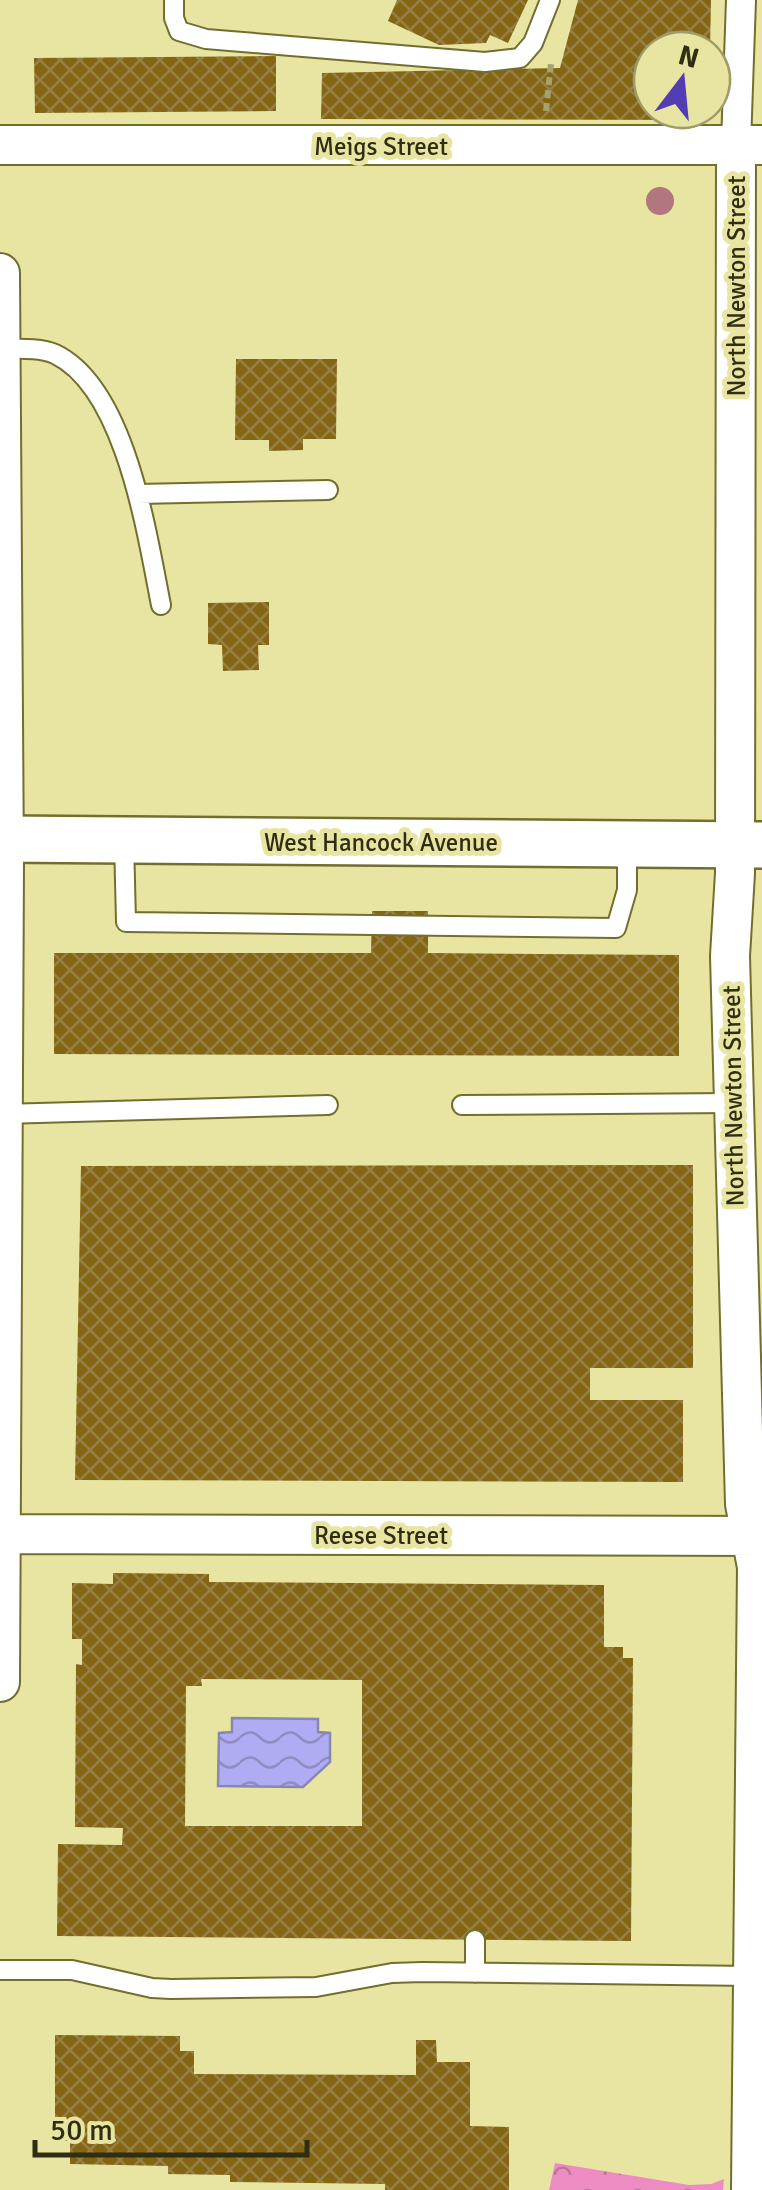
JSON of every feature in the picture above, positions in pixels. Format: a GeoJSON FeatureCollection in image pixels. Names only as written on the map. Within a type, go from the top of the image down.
{"type":"FeatureCollection","features":[{"type":"Feature","properties":{"kind":"street","name":"North Newton Street"},"geometry":{"type":"LineString","coordinates":[[741,0],[749,144],[742,517],[748,845],[730,956],[745,1504],[757,1536],[758,1567],[753,1976],[757,2140],[751,2190]]}},
{"type":"Feature","properties":{"kind":"street","name":"Meigs Street"},"geometry":{"type":"LineString","coordinates":[[0,145],[749,144]]}},
{"type":"Feature","properties":{"kind":"street"},"geometry":{"type":"LineString","coordinates":[[0,273],[0,1682]]}},
{"type":"Feature","properties":{"kind":"street","name":"West Hancock Avenue"},"geometry":{"type":"LineString","coordinates":[[2,839],[748,845]]}},
{"type":"Feature","properties":{"kind":"street","name":"Reese Street"},"geometry":{"type":"LineString","coordinates":[[2,1534],[757,1536]]}},
{"type":"Feature","properties":{"kind":"lane"},"geometry":{"type":"LineString","coordinates":[[174,0],[179,31],[206,39],[485,62],[520,58],[533,43],[550,0]]}},
{"type":"Feature","properties":{"kind":"lane"},"geometry":{"type":"LineString","coordinates":[[0,349],[54,354],[93,386],[134,475],[161,605]]}},
{"type":"Feature","properties":{"kind":"lane"},"geometry":{"type":"LineString","coordinates":[[138,494],[328,490]]}},
{"type":"Feature","properties":{"kind":"lane"},"geometry":{"type":"LineString","coordinates":[[124,840],[126,922],[616,928],[627,890],[627,844]]}},
{"type":"Feature","properties":{"kind":"lane"},"geometry":{"type":"LineString","coordinates":[[462,1105],[732,1102]]}},
{"type":"Feature","properties":{"kind":"lane"},"geometry":{"type":"LineString","coordinates":[[2,1114],[328,1105]]}},
{"type":"Feature","properties":{"kind":"lane"},"geometry":{"type":"LineString","coordinates":[[475,1940],[475,1973]]}},
{"type":"Feature","properties":{"kind":"lane"},"geometry":{"type":"LineString","coordinates":[[0,1970],[72,1970],[171,1989],[316,1987],[392,1973],[753,1976]]}},
{"type":"Feature","properties":{"kind":"green space"},"geometry":{"type":"Polygon","coordinates":[[[555,2163],[689,2185],[724,2179],[723,2190],[549,2190],[555,2163]]]}},
{"type":"Feature","properties":{"kind":"water"},"geometry":{"type":"Polygon","coordinates":[[[232,1718],[318,1719],[318,1732],[330,1733],[330,1762],[303,1787],[218,1786],[219,1733],[232,1732],[232,1718]]]}},
{"type":"Feature","properties":{"kind":"building"},"geometry":{"type":"Polygon","coordinates":[[[397,0],[528,0],[508,43],[490,35],[486,43],[439,45],[388,21],[397,0]]]}},
{"type":"Feature","properties":{"kind":"building"},"geometry":{"type":"Polygon","coordinates":[[[578,0],[711,0],[710,30],[632,30],[632,120],[321,119],[322,73],[560,68],[578,0]]]}},
{"type":"Feature","properties":{"kind":"building"},"geometry":{"type":"Polygon","coordinates":[[[276,56],[276,111],[35,113],[34,58],[276,56]]]}},
{"type":"Feature","properties":{"kind":"building"},"geometry":{"type":"Polygon","coordinates":[[[236,359],[337,359],[336,439],[303,439],[303,450],[269,451],[269,440],[235,440],[236,359]]]}},
{"type":"Feature","properties":{"kind":"building"},"geometry":{"type":"Polygon","coordinates":[[[269,602],[269,645],[258,645],[259,670],[223,671],[222,645],[208,644],[208,603],[269,602]]]}},
{"type":"Feature","properties":{"kind":"building"},"geometry":{"type":"Polygon","coordinates":[[[372,911],[428,911],[428,953],[679,955],[679,1056],[54,1054],[54,953],[371,953],[372,911]]]}},
{"type":"Feature","properties":{"kind":"building"},"geometry":{"type":"Polygon","coordinates":[[[693,1165],[693,1368],[590,1368],[590,1400],[683,1400],[683,1482],[75,1480],[81,1166],[693,1165]]]}},
{"type":"Feature","properties":{"kind":"building"},"geometry":{"type":"Polygon","coordinates":[[[113,1573],[209,1574],[209,1582],[604,1585],[604,1647],[623,1647],[623,1658],[633,1658],[631,1941],[57,1936],[58,1844],[122,1845],[123,1828],[75,1827],[76,1664],[82,1665],[82,1639],[72,1639],[72,1583],[113,1584],[113,1573]],[[201,1679],[202,1686],[186,1686],[185,1826],[362,1826],[362,1680],[201,1679]]]}},
{"type":"Feature","properties":{"kind":"building"},"geometry":{"type":"Polygon","coordinates":[[[55,2035],[180,2036],[180,2051],[194,2051],[194,2074],[416,2075],[416,2040],[436,2040],[437,2062],[470,2062],[470,2126],[509,2127],[509,2190],[385,2190],[385,2184],[230,2182],[230,2175],[168,2174],[168,2166],[70,2164],[70,2141],[55,2141],[55,2035]]]}}]}
